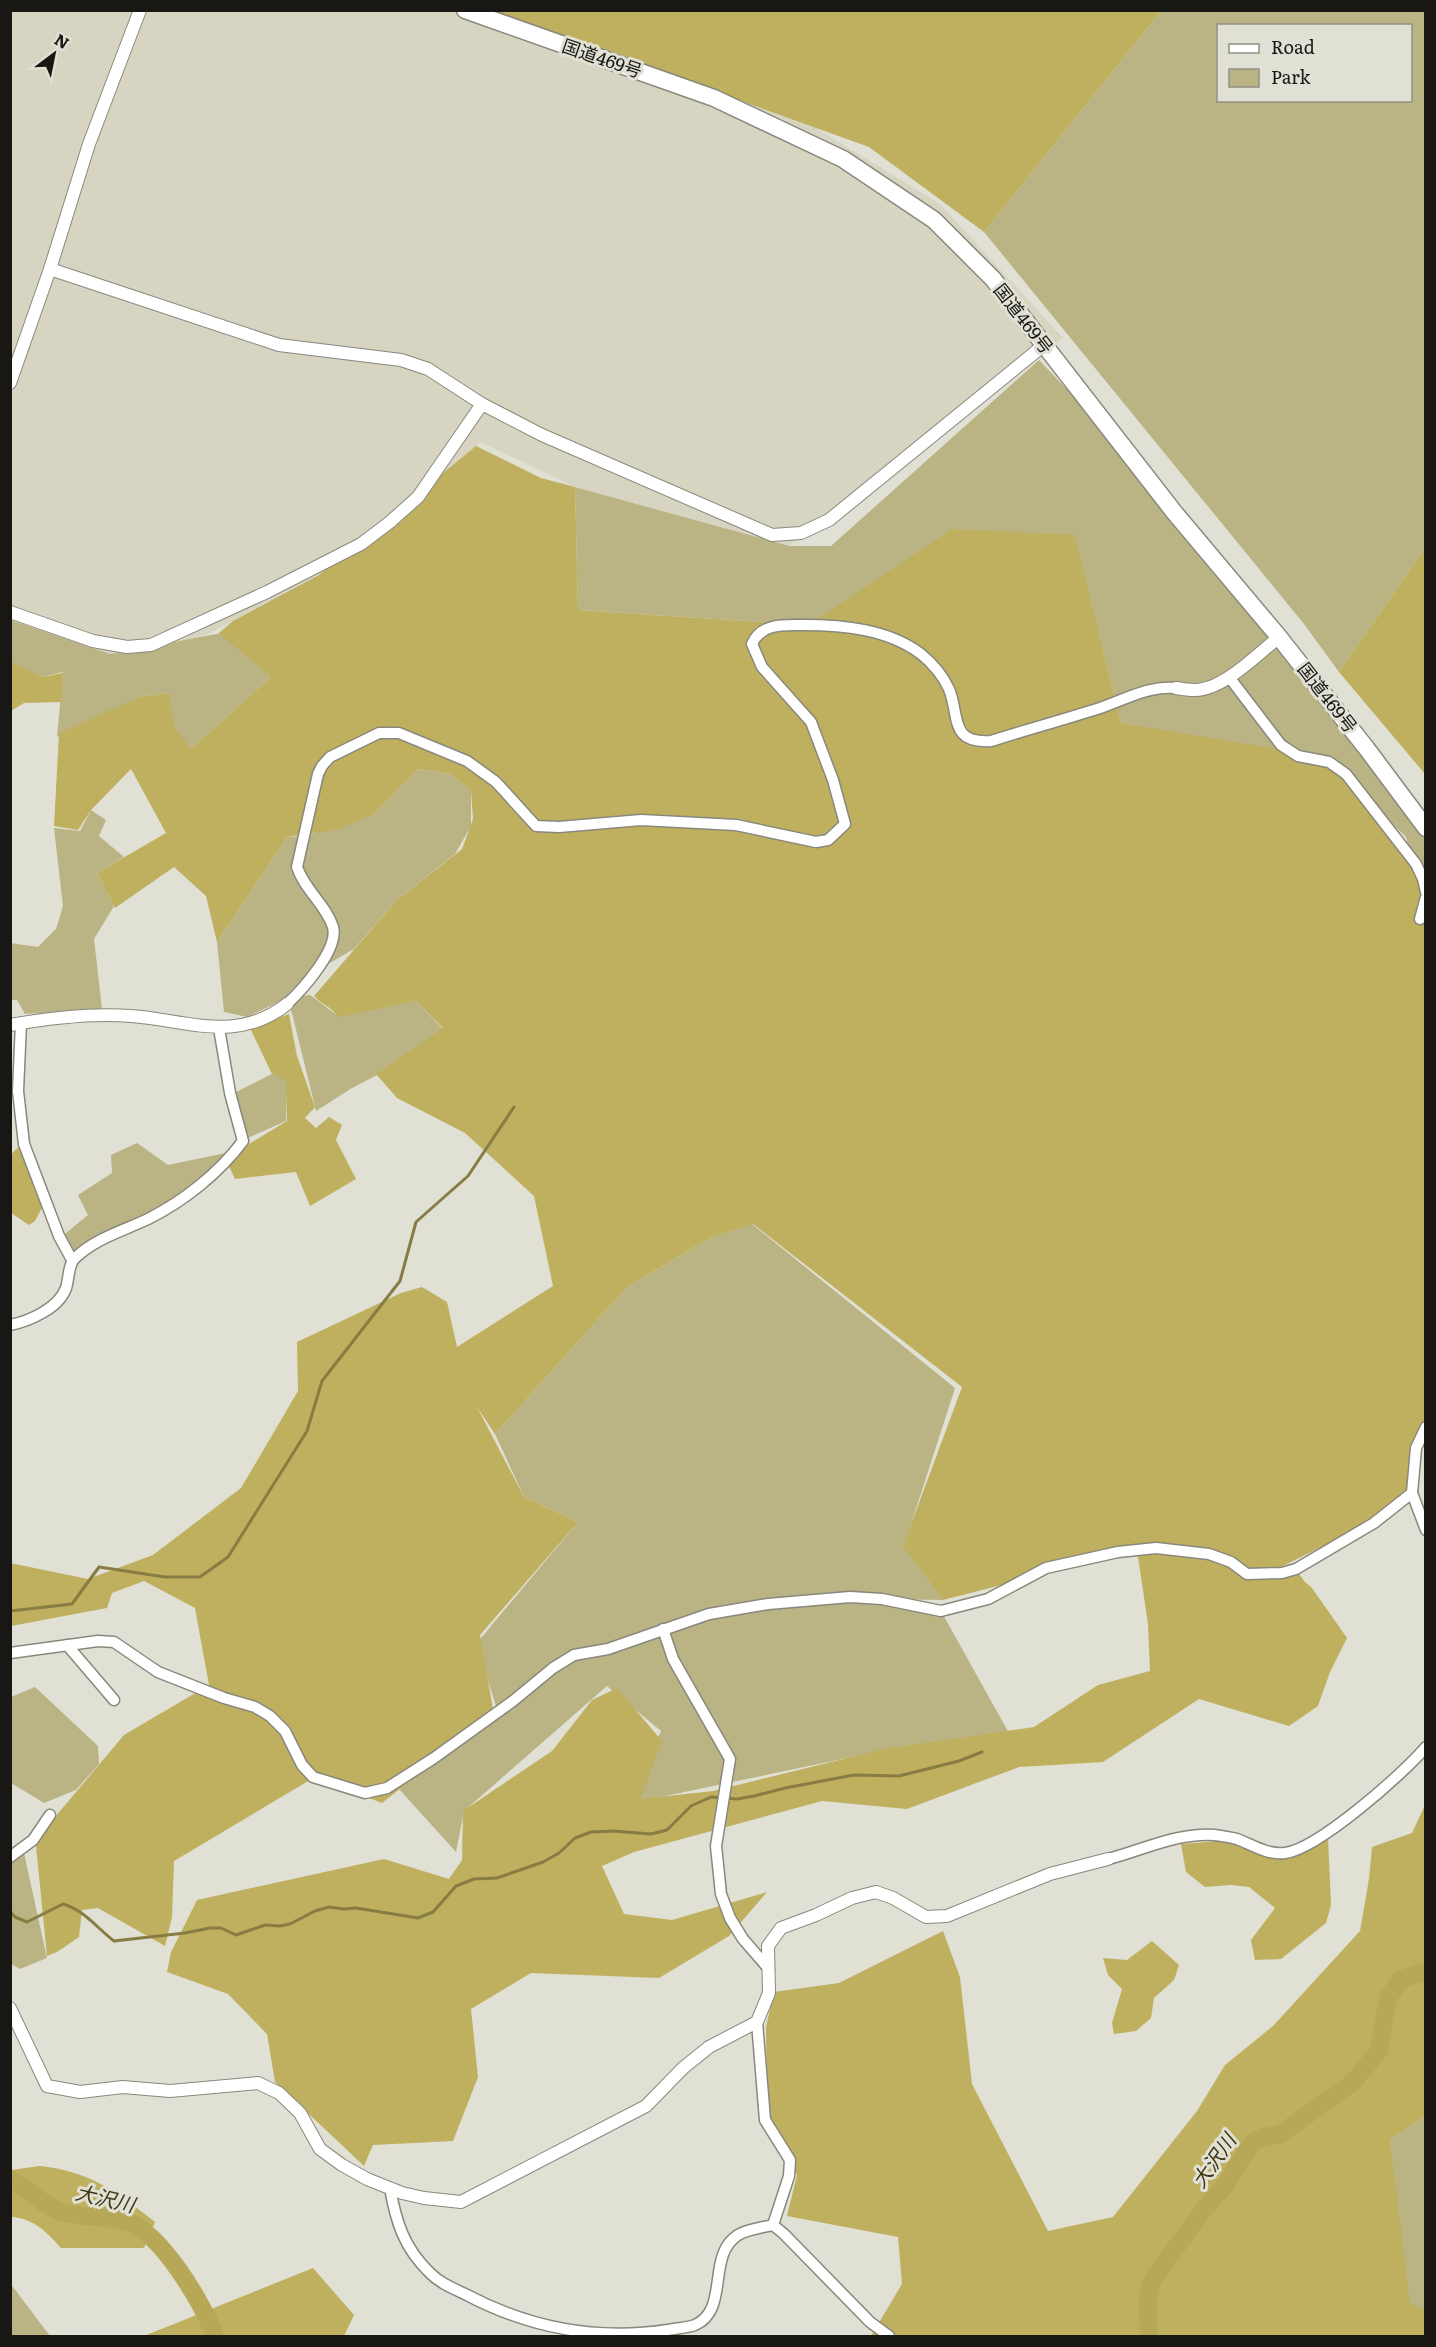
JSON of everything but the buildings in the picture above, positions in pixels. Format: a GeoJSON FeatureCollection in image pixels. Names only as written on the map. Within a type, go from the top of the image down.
{"type":"FeatureCollection","features":[{"type":"Feature","properties":{"kind":"highway","name":"国道469号"},"geometry":{"type":"LineString","coordinates":[[465,10],[714,98],[843,159],[934,220],[993,279],[1174,512],[1279,637],[1374,757],[1425,828]]}},
{"type":"Feature","properties":{"kind":"street"},"geometry":{"type":"LineString","coordinates":[[10,383],[50,269],[89,144],[140,10]]}},
{"type":"Feature","properties":{"kind":"street"},"geometry":{"type":"LineString","coordinates":[[50,269],[279,345],[401,360],[428,369],[482,404],[542,435],[772,535],[801,533],[829,520],[1044,345]]}},
{"type":"Feature","properties":{"kind":"street"},"geometry":{"type":"LineString","coordinates":[[10,612],[93,641],[127,647],[152,645],[267,592],[361,544],[418,497],[482,404]]}},
{"type":"Feature","properties":{"kind":"street"},"geometry":{"type":"LineString","coordinates":[[72,1260],[59,1236],[24,1144],[18,1091],[16,1024],[89,1016],[130,1016],[219,1028],[248,1024],[275,1013],[287,1004],[331,949],[334,937],[333,926],[301,879],[297,867],[318,774],[330,757],[379,733],[406,735],[467,761],[496,782],[536,826],[559,827],[641,820],[736,825],[816,843],[828,840],[845,824],[833,780],[811,722],[762,667],[754,653],[752,644],[761,630],[778,625],[838,625],[891,637],[905,643],[922,655],[941,675],[950,691],[955,718],[961,733],[969,740],[979,742],[991,741],[1087,712],[1164,686],[1196,690],[1209,688],[1229,677],[1279,637]]}},
{"type":"Feature","properties":{"kind":"street"},"geometry":{"type":"LineString","coordinates":[[1229,677],[1281,745],[1298,756],[1329,762],[1346,774],[1416,864],[1425,892]]}},
{"type":"Feature","properties":{"kind":"street"},"geometry":{"type":"LineString","coordinates":[[1420,919],[1425,897]]}},
{"type":"Feature","properties":{"kind":"street"},"geometry":{"type":"LineString","coordinates":[[10,1325],[43,1312],[61,1299],[72,1260],[102,1238],[147,1219],[181,1201],[227,1162],[243,1141],[230,1093],[219,1028]]}},
{"type":"Feature","properties":{"kind":"street"},"geometry":{"type":"LineString","coordinates":[[1425,1427],[1416,1448],[1412,1494],[1425,1530]]}},
{"type":"Feature","properties":{"kind":"street"},"geometry":{"type":"LineString","coordinates":[[10,1653],[98,1641],[114,1642],[158,1671],[224,1698],[255,1707],[270,1716],[285,1731],[302,1765],[313,1777],[365,1793],[387,1788],[434,1758],[513,1701],[553,1668],[574,1655],[608,1649],[709,1614],[768,1604],[850,1597],[882,1599],[941,1611],[988,1599],[1046,1568],[1118,1552],[1156,1548],[1209,1554],[1231,1562],[1247,1574],[1282,1573],[1296,1569],[1328,1551],[1374,1523],[1412,1494]]}},
{"type":"Feature","properties":{"kind":"street"},"geometry":{"type":"LineString","coordinates":[[663,1629],[673,1659],[730,1759],[716,1846],[721,1894],[730,1918],[743,1939],[769,1969]]}},
{"type":"Feature","properties":{"kind":"street"},"geometry":{"type":"LineString","coordinates":[[67,1645],[114,1700]]}},
{"type":"Feature","properties":{"kind":"street"},"geometry":{"type":"LineString","coordinates":[[773,2225],[789,2176],[790,2160],[765,2120],[757,2022],[769,1993],[768,1946],[781,1928],[816,1916],[852,1898],[876,1892],[893,1898],[926,1917],[947,1916],[1050,1874],[1176,1838],[1201,1835],[1234,1838],[1272,1854],[1287,1853],[1318,1839],[1392,1783],[1425,1747]]}},
{"type":"Feature","properties":{"kind":"street"},"geometry":{"type":"LineString","coordinates":[[10,1857],[33,1840],[50,1815]]}},
{"type":"Feature","properties":{"kind":"street"},"geometry":{"type":"LineString","coordinates":[[10,2008],[47,2086],[80,2092],[123,2087],[170,2091],[258,2083],[279,2093],[300,2113],[320,2149],[342,2165],[367,2179],[402,2193],[461,2202],[646,2106],[683,2068],[709,2047],[757,2022]]}},
{"type":"Feature","properties":{"kind":"street"},"geometry":{"type":"LineString","coordinates":[[390,2188],[396,2222],[409,2248],[419,2262],[442,2283],[483,2304],[547,2327],[583,2333],[649,2333],[693,2326],[707,2318],[713,2306],[723,2251],[730,2240],[747,2231],[773,2225]]}},
{"type":"Feature","properties":{"kind":"street"},"geometry":{"type":"LineString","coordinates":[[773,2225],[870,2322],[889,2337]]}},
{"type":"Feature","properties":{"kind":"shaded area"},"geometry":{"type":"Polygon","coordinates":[[[11,11],[532,11],[798,117],[940,204],[1063,338],[789,546],[575,487],[481,442],[368,550],[137,671],[11,624],[11,11]]]}},
{"type":"Feature","properties":{"kind":"shaded area"},"geometry":{"type":"Polygon","coordinates":[[[490,11],[1161,11],[984,232],[869,147],[490,11]]]}},
{"type":"Feature","properties":{"kind":"shaded area"},"geometry":{"type":"Polygon","coordinates":[[[476,446],[541,478],[575,487],[578,610],[808,625],[952,529],[1075,535],[1121,723],[1288,751],[1346,774],[1416,864],[1426,899],[1425,1432],[1416,1448],[1415,1500],[1259,1578],[1296,1569],[1347,1638],[1330,1672],[1318,1706],[1289,1726],[1199,1699],[1103,1762],[1019,1767],[907,1809],[822,1801],[634,1852],[602,1866],[624,1914],[672,1920],[767,1892],[729,1936],[659,1978],[531,1973],[471,2009],[478,2077],[453,2141],[373,2145],[364,2166],[275,2082],[267,2034],[228,1994],[167,1972],[171,1952],[197,1900],[384,1859],[449,1879],[462,1860],[463,1811],[552,1751],[592,1700],[617,1688],[662,1741],[640,1799],[713,1791],[884,1749],[1034,1727],[1098,1685],[1150,1671],[1148,1624],[1137,1550],[943,1600],[903,1546],[962,1387],[753,1224],[710,1238],[627,1287],[495,1434],[477,1407],[524,1497],[578,1522],[480,1635],[494,1715],[382,1803],[315,1777],[174,1861],[172,1917],[165,1946],[98,1908],[82,1910],[79,1937],[47,1956],[36,1846],[55,1817],[124,1735],[209,1685],[195,1608],[144,1581],[112,1593],[107,1608],[11,1626],[10,1563],[88,1579],[153,1555],[241,1488],[298,1391],[297,1342],[401,1293],[422,1287],[447,1302],[457,1347],[553,1286],[534,1196],[465,1133],[397,1098],[375,1075],[443,1028],[416,1001],[338,1017],[314,996],[397,900],[462,849],[473,819],[471,791],[451,774],[418,769],[374,814],[337,830],[287,837],[217,942],[206,896],[174,867],[115,908],[97,873],[166,833],[131,769],[91,810],[78,830],[54,826],[59,733],[140,697],[169,693],[174,726],[191,749],[271,677],[219,633],[233,621],[319,575],[476,446]]]}},
{"type":"Feature","properties":{"kind":"shaded area"},"geometry":{"type":"Polygon","coordinates":[[[1425,548],[1425,774],[1339,672],[1425,548]]]}},
{"type":"Feature","properties":{"kind":"shaded area"},"geometry":{"type":"Polygon","coordinates":[[[11,662],[43,677],[63,673],[61,702],[24,703],[11,711],[11,662]]]}},
{"type":"Feature","properties":{"kind":"shaded area"},"geometry":{"type":"Polygon","coordinates":[[[289,1014],[297,1056],[315,1107],[305,1118],[316,1128],[329,1117],[342,1125],[336,1140],[356,1179],[310,1206],[296,1172],[235,1179],[227,1162],[249,1144],[287,1121],[286,1080],[272,1074],[250,1028],[289,1014]]]}},
{"type":"Feature","properties":{"kind":"shaded area"},"geometry":{"type":"Polygon","coordinates":[[[20,1146],[45,1202],[35,1221],[29,1225],[11,1213],[10,1155],[20,1146]]]}},
{"type":"Feature","properties":{"kind":"shaded area"},"geometry":{"type":"Polygon","coordinates":[[[1425,1805],[1425,2116],[1390,2140],[1410,2303],[1425,2310],[1425,2336],[871,2336],[902,2284],[898,2237],[787,2216],[797,2175],[767,2123],[766,2027],[774,1992],[839,1983],[943,1931],[960,1977],[972,2084],[1048,2231],[1113,2217],[1197,2111],[1225,2065],[1273,2026],[1360,1931],[1372,1847],[1412,1833],[1425,1805]]]}},
{"type":"Feature","properties":{"kind":"shaded area"},"geometry":{"type":"Polygon","coordinates":[[[1328,1838],[1331,1905],[1326,1923],[1281,1959],[1255,1960],[1251,1940],[1275,1908],[1249,1887],[1231,1885],[1205,1887],[1186,1872],[1181,1844],[1220,1841],[1272,1854],[1328,1838]]]}},
{"type":"Feature","properties":{"kind":"shaded area"},"geometry":{"type":"Polygon","coordinates":[[[1152,1941],[1179,1965],[1174,1980],[1154,1998],[1151,2018],[1136,2031],[1114,2034],[1112,2023],[1122,1989],[1108,1975],[1103,1958],[1127,1960],[1152,1941]]]}},
{"type":"Feature","properties":{"kind":"shaded area"},"geometry":{"type":"Polygon","coordinates":[[[40,2166],[89,2178],[115,2192],[155,2222],[144,2248],[61,2248],[33,2223],[11,2217],[11,2170],[40,2166]]]}},
{"type":"Feature","properties":{"kind":"shaded area"},"geometry":{"type":"Polygon","coordinates":[[[313,2268],[354,2315],[344,2336],[144,2336],[313,2268]]]}},
{"type":"Feature","properties":{"kind":"green space"},"geometry":{"type":"Polygon","coordinates":[[[1161,11],[1425,11],[1425,548],[1339,672],[1304,624],[984,232],[1161,11]]]}},
{"type":"Feature","properties":{"kind":"green space"},"geometry":{"type":"Polygon","coordinates":[[[1039,360],[1129,455],[1425,829],[1425,903],[1406,837],[1329,762],[1121,723],[1075,536],[808,625],[578,610],[575,487],[789,546],[831,546],[1039,360]]]}},
{"type":"Feature","properties":{"kind":"green space"},"geometry":{"type":"Polygon","coordinates":[[[10,620],[110,654],[222,633],[271,677],[190,750],[174,726],[168,693],[140,697],[57,737],[63,672],[43,677],[11,665],[10,620]]]}},
{"type":"Feature","properties":{"kind":"green space"},"geometry":{"type":"Polygon","coordinates":[[[418,769],[451,774],[471,791],[471,826],[455,854],[397,900],[354,949],[304,978],[281,1001],[247,1017],[224,1012],[217,942],[287,837],[306,836],[374,814],[418,769]]]}},
{"type":"Feature","properties":{"kind":"green space"},"geometry":{"type":"Polygon","coordinates":[[[91,810],[106,820],[99,836],[124,857],[97,873],[114,906],[94,939],[102,1009],[25,1014],[17,1000],[11,1000],[10,943],[38,947],[56,929],[63,906],[54,828],[80,831],[91,810]]]}},
{"type":"Feature","properties":{"kind":"green space"},"geometry":{"type":"Polygon","coordinates":[[[310,995],[337,1015],[416,1001],[443,1029],[381,1073],[316,1111],[290,1005],[302,996],[310,995]]]}},
{"type":"Feature","properties":{"kind":"green space"},"geometry":{"type":"Polygon","coordinates":[[[272,1074],[287,1079],[286,1121],[241,1141],[234,1093],[272,1074]]]}},
{"type":"Feature","properties":{"kind":"green space"},"geometry":{"type":"Polygon","coordinates":[[[137,1143],[168,1165],[235,1151],[187,1195],[73,1258],[60,1238],[88,1215],[78,1195],[112,1173],[111,1155],[137,1143]]]}},
{"type":"Feature","properties":{"kind":"green space"},"geometry":{"type":"Polygon","coordinates":[[[752,1224],[955,1388],[904,1546],[943,1600],[881,1599],[941,1611],[1010,1735],[900,1747],[627,1804],[661,1731],[607,1686],[464,1811],[456,1852],[399,1789],[498,1712],[476,1644],[578,1522],[524,1497],[495,1434],[627,1287],[710,1238],[752,1224]]]}},
{"type":"Feature","properties":{"kind":"green space"},"geometry":{"type":"Polygon","coordinates":[[[35,1687],[98,1746],[99,1764],[76,1790],[44,1803],[11,1783],[11,1697],[35,1687]]]}},
{"type":"Feature","properties":{"kind":"green space"},"geometry":{"type":"Polygon","coordinates":[[[24,1853],[47,1958],[20,1969],[11,1964],[10,1862],[24,1853]]]}},
{"type":"Feature","properties":{"kind":"green space"},"geometry":{"type":"Polygon","coordinates":[[[1425,2116],[1425,2319],[1407,2312],[1390,2140],[1425,2116]]]}},
{"type":"Feature","properties":{"kind":"green space"},"geometry":{"type":"Polygon","coordinates":[[[10,2283],[50,2336],[11,2336],[10,2283]]]}},
{"type":"Feature","properties":{"kind":"waterway"},"geometry":{"type":"LineString","coordinates":[[10,1611],[72,1604],[99,1567],[165,1577],[200,1577],[228,1557],[307,1431],[322,1381],[400,1281],[416,1222],[468,1176],[514,1107]]}},
{"type":"Feature","properties":{"kind":"waterway"},"geometry":{"type":"LineString","coordinates":[[10,1911],[15,1917],[27,1922],[63,1904],[84,1915],[114,1941],[210,1928],[221,1928],[236,1935],[265,1925],[290,1924],[315,1911],[329,1907],[356,1908],[418,1918],[433,1912],[456,1886],[474,1879],[497,1878],[543,1862],[559,1853],[575,1838],[591,1832],[651,1834],[667,1830],[691,1806],[711,1797],[737,1799],[854,1775],[899,1776],[959,1761],[982,1752]]}},
{"type":"Feature","properties":{"kind":"waterway","name":"大沢川"},"geometry":{"type":"LineString","coordinates":[[1149,2336],[1148,2295],[1153,2279],[1205,2208],[1225,2186],[1251,2144],[1263,2137],[1279,2135],[1352,2083],[1379,2051],[1388,1998],[1401,1979],[1426,1971]]}},
{"type":"Feature","properties":{"kind":"waterway","name":"大沢川"},"geometry":{"type":"LineString","coordinates":[[10,2179],[44,2203],[63,2213],[120,2220],[141,2229],[154,2240],[180,2272],[215,2336]]}}]}
